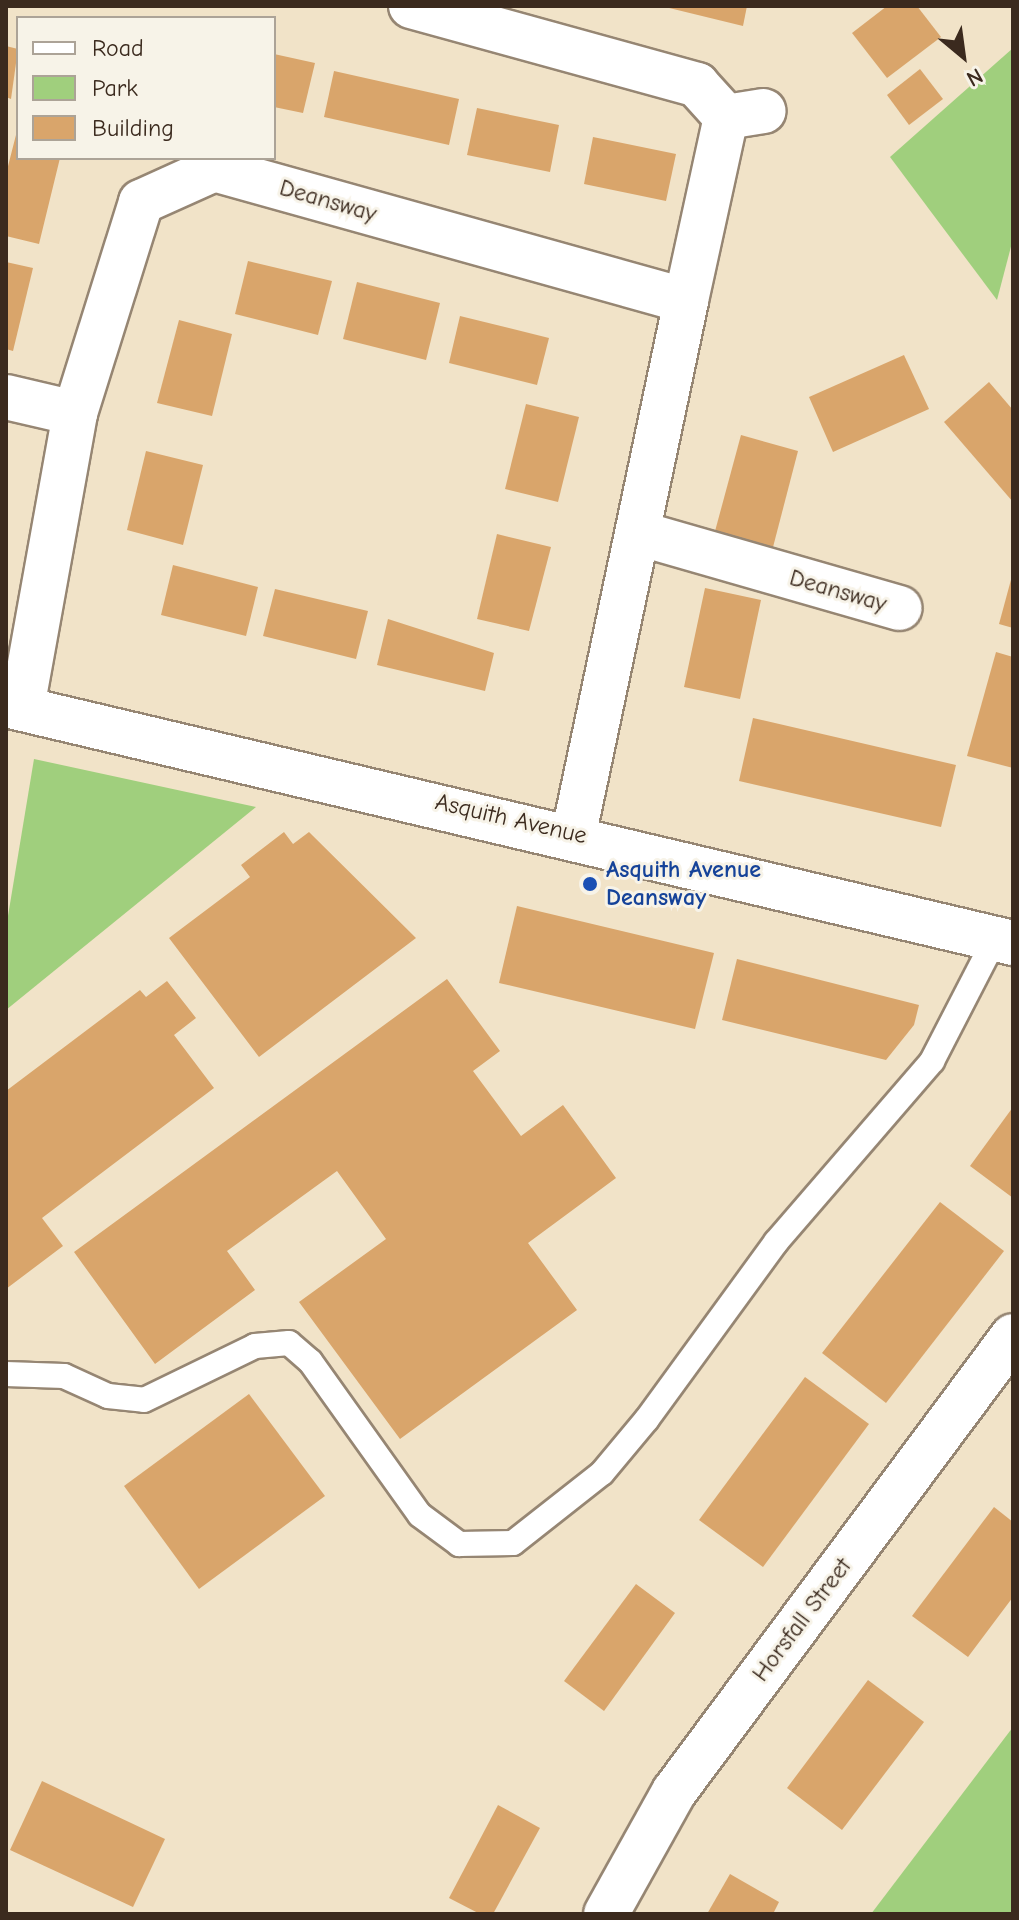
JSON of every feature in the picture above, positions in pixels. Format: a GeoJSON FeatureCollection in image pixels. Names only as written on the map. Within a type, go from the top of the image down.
{"type":"FeatureCollection","features":[{"type":"Feature","properties":{"kind":"street"},"geometry":{"type":"LineString","coordinates":[[411,6],[697,85],[745,114],[686,301],[574,833]]}},
{"type":"Feature","properties":{"kind":"street","name":"Deansway"},"geometry":{"type":"LineString","coordinates":[[14,706],[75,413],[141,202],[214,169],[686,301]]}},
{"type":"Feature","properties":{"kind":"street"},"geometry":{"type":"LineString","coordinates":[[6,397],[75,413]]}},
{"type":"Feature","properties":{"kind":"street","name":"Deansway"},"geometry":{"type":"LineString","coordinates":[[638,533],[899,608]]}},
{"type":"Feature","properties":{"kind":"street","name":"Asquith Avenue"},"geometry":{"type":"LineString","coordinates":[[14,706],[574,833],[1004,941]]}},
{"type":"Feature","properties":{"kind":"street","name":"Horsfall Street"},"geometry":{"type":"LineString","coordinates":[[606,1914],[674,1792],[1013,1336]]}},
{"type":"Feature","properties":{"kind":"lane"},"geometry":{"type":"LineString","coordinates":[[6,1374],[64,1376],[108,1396],[144,1400],[255,1346],[289,1343],[310,1361],[420,1515],[459,1544],[513,1543],[602,1473],[647,1419],[776,1242],[932,1061],[1004,941]]}},
{"type":"Feature","properties":{"kind":"green space"},"geometry":{"type":"Polygon","coordinates":[[[1013,48],[1013,239],[997,300],[890,157],[1013,48]]]}},
{"type":"Feature","properties":{"kind":"green space"},"geometry":{"type":"Polygon","coordinates":[[[34,759],[256,807],[6,1010],[6,928],[34,759]]]}},
{"type":"Feature","properties":{"kind":"green space"},"geometry":{"type":"Polygon","coordinates":[[[1013,1727],[1013,1914],[871,1914],[1013,1727]]]}},
{"type":"Feature","properties":{"kind":"building"},"geometry":{"type":"Polygon","coordinates":[[[661,6],[747,6],[743,26],[661,6]]]}},
{"type":"Feature","properties":{"kind":"building"},"geometry":{"type":"Polygon","coordinates":[[[887,6],[917,6],[941,37],[887,78],[852,33],[887,6]]]}},
{"type":"Feature","properties":{"kind":"building"},"geometry":{"type":"Polygon","coordinates":[[[6,46],[16,48],[16,63],[11,99],[6,97],[6,46]]]}},
{"type":"Feature","properties":{"kind":"building"},"geometry":{"type":"Polygon","coordinates":[[[276,54],[315,63],[303,113],[276,107],[276,54]]]}},
{"type":"Feature","properties":{"kind":"building"},"geometry":{"type":"Polygon","coordinates":[[[920,69],[943,99],[909,125],[887,95],[920,69]]]}},
{"type":"Feature","properties":{"kind":"building"},"geometry":{"type":"Polygon","coordinates":[[[334,71],[459,99],[449,145],[324,117],[334,71]]]}},
{"type":"Feature","properties":{"kind":"building"},"geometry":{"type":"Polygon","coordinates":[[[477,108],[559,125],[550,172],[467,155],[477,108]]]}},
{"type":"Feature","properties":{"kind":"building"},"geometry":{"type":"Polygon","coordinates":[[[16,135],[16,160],[60,160],[39,244],[6,236],[6,174],[16,135]]]}},
{"type":"Feature","properties":{"kind":"building"},"geometry":{"type":"Polygon","coordinates":[[[593,137],[676,154],[666,201],[584,184],[593,137]]]}},
{"type":"Feature","properties":{"kind":"building"},"geometry":{"type":"Polygon","coordinates":[[[248,261],[332,281],[318,335],[235,314],[248,261]]]}},
{"type":"Feature","properties":{"kind":"building"},"geometry":{"type":"Polygon","coordinates":[[[6,262],[33,268],[13,351],[6,349],[6,262]]]}},
{"type":"Feature","properties":{"kind":"building"},"geometry":{"type":"Polygon","coordinates":[[[357,282],[440,303],[426,360],[343,339],[357,282]]]}},
{"type":"Feature","properties":{"kind":"building"},"geometry":{"type":"Polygon","coordinates":[[[460,316],[549,338],[537,385],[449,363],[460,316]]]}},
{"type":"Feature","properties":{"kind":"building"},"geometry":{"type":"Polygon","coordinates":[[[179,320],[232,334],[212,416],[157,403],[179,320]]]}},
{"type":"Feature","properties":{"kind":"building"},"geometry":{"type":"Polygon","coordinates":[[[904,355],[929,409],[833,452],[809,397],[904,355]]]}},
{"type":"Feature","properties":{"kind":"building"},"geometry":{"type":"Polygon","coordinates":[[[989,382],[1013,410],[1013,502],[944,422],[989,382]]]}},
{"type":"Feature","properties":{"kind":"building"},"geometry":{"type":"Polygon","coordinates":[[[526,404],[579,417],[558,502],[505,489],[526,404]]]}},
{"type":"Feature","properties":{"kind":"building"},"geometry":{"type":"Polygon","coordinates":[[[741,435],[798,451],[772,551],[714,535],[741,435]]]}},
{"type":"Feature","properties":{"kind":"building"},"geometry":{"type":"Polygon","coordinates":[[[146,451],[203,465],[183,545],[127,530],[146,451]]]}},
{"type":"Feature","properties":{"kind":"building"},"geometry":{"type":"Polygon","coordinates":[[[497,534],[551,547],[529,631],[477,619],[497,534]]]}},
{"type":"Feature","properties":{"kind":"building"},"geometry":{"type":"Polygon","coordinates":[[[173,565],[258,587],[246,636],[161,615],[173,565]]]}},
{"type":"Feature","properties":{"kind":"building"},"geometry":{"type":"Polygon","coordinates":[[[1013,576],[1013,628],[999,624],[1013,576]]]}},
{"type":"Feature","properties":{"kind":"building"},"geometry":{"type":"Polygon","coordinates":[[[705,588],[761,600],[740,699],[684,687],[705,588]]]}},
{"type":"Feature","properties":{"kind":"building"},"geometry":{"type":"Polygon","coordinates":[[[275,589],[368,611],[356,659],[263,636],[275,589]]]}},
{"type":"Feature","properties":{"kind":"building"},"geometry":{"type":"Polygon","coordinates":[[[388,619],[494,653],[485,691],[377,665],[388,619]]]}},
{"type":"Feature","properties":{"kind":"building"},"geometry":{"type":"Polygon","coordinates":[[[996,652],[1013,657],[1013,768],[967,756],[996,652]]]}},
{"type":"Feature","properties":{"kind":"building"},"geometry":{"type":"Polygon","coordinates":[[[753,718],[956,765],[941,827],[739,781],[753,718]]]}},
{"type":"Feature","properties":{"kind":"building"},"geometry":{"type":"Polygon","coordinates":[[[284,832],[293,844],[309,832],[416,938],[259,1057],[169,938],[250,877],[241,865],[284,832]]]}},
{"type":"Feature","properties":{"kind":"building"},"geometry":{"type":"Polygon","coordinates":[[[517,906],[714,953],[695,1029],[499,983],[517,906]]]}},
{"type":"Feature","properties":{"kind":"building"},"geometry":{"type":"Polygon","coordinates":[[[737,959],[919,1005],[914,1025],[886,1060],[722,1020],[737,959]]]}},
{"type":"Feature","properties":{"kind":"building"},"geometry":{"type":"Polygon","coordinates":[[[447,979],[500,1051],[473,1071],[521,1136],[563,1105],[616,1178],[528,1243],[577,1310],[400,1439],[299,1302],[386,1239],[337,1171],[227,1251],[255,1290],[155,1364],[74,1252],[447,979]]]}},
{"type":"Feature","properties":{"kind":"building"},"geometry":{"type":"Polygon","coordinates":[[[167,981],[196,1018],[174,1035],[214,1088],[42,1218],[63,1246],[6,1289],[6,1091],[140,990],[146,997],[167,981]]]}},
{"type":"Feature","properties":{"kind":"building"},"geometry":{"type":"Polygon","coordinates":[[[1013,1107],[1013,1198],[970,1166],[1013,1107]]]}},
{"type":"Feature","properties":{"kind":"building"},"geometry":{"type":"Polygon","coordinates":[[[940,1202],[1004,1251],[886,1403],[822,1353],[940,1202]]]}},
{"type":"Feature","properties":{"kind":"building"},"geometry":{"type":"Polygon","coordinates":[[[805,1377],[869,1424],[763,1567],[699,1520],[805,1377]]]}},
{"type":"Feature","properties":{"kind":"building"},"geometry":{"type":"Polygon","coordinates":[[[249,1394],[325,1496],[199,1589],[124,1486],[249,1394]]]}},
{"type":"Feature","properties":{"kind":"building"},"geometry":{"type":"Polygon","coordinates":[[[994,1507],[1013,1522],[1013,1597],[968,1657],[912,1616],[994,1507]]]}},
{"type":"Feature","properties":{"kind":"building"},"geometry":{"type":"Polygon","coordinates":[[[636,1584],[675,1613],[604,1711],[564,1681],[636,1584]]]}},
{"type":"Feature","properties":{"kind":"building"},"geometry":{"type":"Polygon","coordinates":[[[868,1680],[924,1722],[842,1830],[787,1788],[868,1680]]]}},
{"type":"Feature","properties":{"kind":"building"},"geometry":{"type":"Polygon","coordinates":[[[42,1781],[165,1839],[133,1907],[10,1850],[42,1781]]]}},
{"type":"Feature","properties":{"kind":"building"},"geometry":{"type":"Polygon","coordinates":[[[498,1805],[540,1828],[493,1914],[480,1914],[449,1898],[498,1805]]]}},
{"type":"Feature","properties":{"kind":"building"},"geometry":{"type":"Polygon","coordinates":[[[730,1874],[779,1902],[773,1914],[707,1914],[730,1874]]]}},
{"type":"Feature","properties":{"kind":"place","name":"Asquith Avenue Deansway"},"geometry":{"type":"Point","coordinates":[590,884]}}]}
